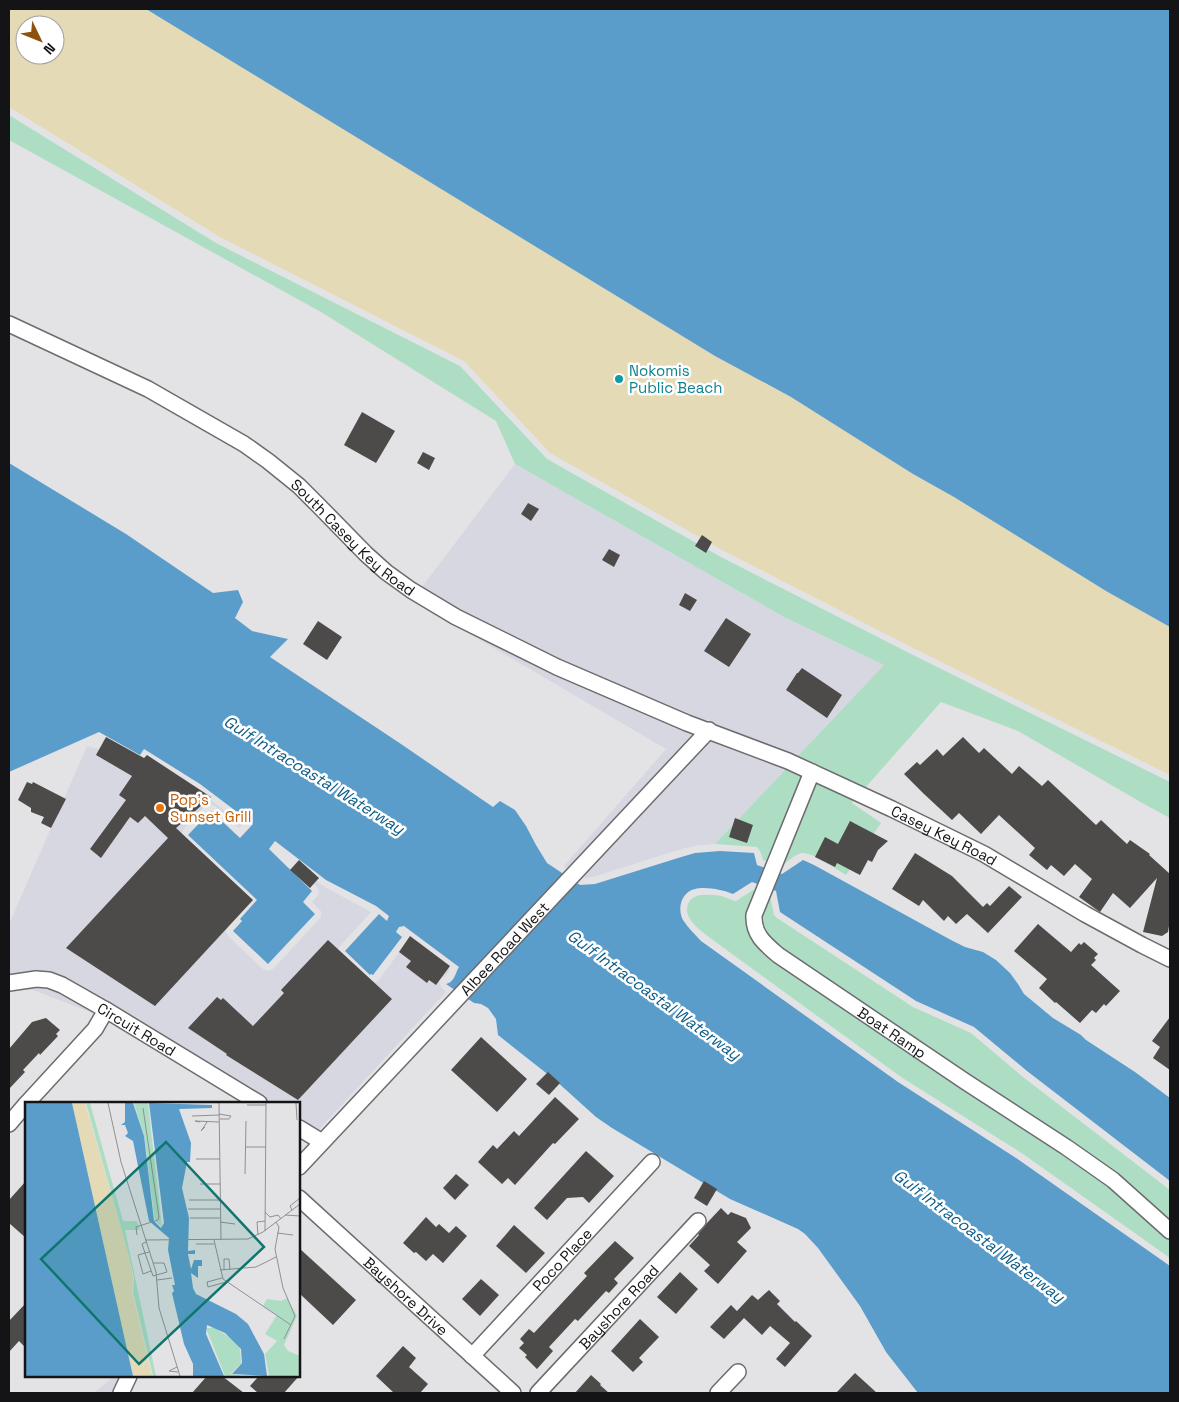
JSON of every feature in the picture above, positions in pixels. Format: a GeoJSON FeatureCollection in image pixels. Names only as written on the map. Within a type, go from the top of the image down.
{"type":"FeatureCollection","features":[{"type":"Feature","properties":{"kind":"street","name":"South Casey Key Road"},"geometry":{"type":"LineString","coordinates":[[9,324],[148,389],[244,444],[292,480],[386,572],[440,608],[557,667],[687,723],[709,730]]}},
{"type":"Feature","properties":{"kind":"street","name":"Casey Key Road"},"geometry":{"type":"LineString","coordinates":[[709,730],[812,772],[984,854],[1085,914],[1170,959]]}},
{"type":"Feature","properties":{"kind":"street","name":"Albee Road West"},"geometry":{"type":"LineString","coordinates":[[300,1166],[709,730]]}},
{"type":"Feature","properties":{"kind":"street","name":"Boat Ramp"},"geometry":{"type":"LineString","coordinates":[[812,772],[754,915],[754,925],[757,934],[772,950],[1113,1180],[1170,1231]]}},
{"type":"Feature","properties":{"kind":"street","name":"Circuit Road"},"geometry":{"type":"LineString","coordinates":[[9,983],[36,979],[56,982],[106,1010],[257,1102]]}},
{"type":"Feature","properties":{"kind":"street"},"geometry":{"type":"LineString","coordinates":[[29,1102],[90,1034],[106,1010]]}},
{"type":"Feature","properties":{"kind":"street"},"geometry":{"type":"LineString","coordinates":[[9,1124],[25,1106]]}},
{"type":"Feature","properties":{"kind":"street"},"geometry":{"type":"LineString","coordinates":[[300,1129],[322,1142]]}},
{"type":"Feature","properties":{"kind":"street","name":"Poco Place"},"geometry":{"type":"LineString","coordinates":[[472,1356],[652,1162]]}},
{"type":"Feature","properties":{"kind":"street","name":"Bayshore Drive"},"geometry":{"type":"LineString","coordinates":[[300,1199],[513,1393]]}},
{"type":"Feature","properties":{"kind":"street","name":"Bayshore Road"},"geometry":{"type":"LineString","coordinates":[[538,1393],[698,1221]]}},
{"type":"Feature","properties":{"kind":"street"},"geometry":{"type":"LineString","coordinates":[[718,1393],[738,1372]]}},
{"type":"Feature","properties":{"kind":"street"},"geometry":{"type":"LineString","coordinates":[[120,1393],[128,1377]]}},
{"type":"Feature","properties":{"kind":"shaded area"},"geometry":{"type":"Polygon","coordinates":[[[515,464],[784,617],[884,665],[797,757],[713,724],[708,719],[706,721],[703,720],[701,726],[567,869],[564,866],[666,749],[412,600],[515,464]]]}},
{"type":"Feature","properties":{"kind":"shaded area"},"geometry":{"type":"Polygon","coordinates":[[[712,740],[786,769],[715,844],[694,846],[593,877],[583,878],[712,740]]]}},
{"type":"Feature","properties":{"kind":"shaded area"},"geometry":{"type":"Polygon","coordinates":[[[87,746],[130,758],[197,790],[243,824],[239,828],[215,806],[209,804],[205,806],[181,834],[226,928],[228,936],[263,969],[267,971],[273,969],[321,917],[321,911],[312,902],[319,894],[318,888],[292,863],[323,886],[371,912],[338,950],[373,982],[378,981],[409,939],[450,969],[446,976],[439,981],[441,987],[446,992],[313,1136],[300,1129],[300,1102],[254,1102],[116,1022],[33,990],[9,990],[9,924],[87,746]]]}},
{"type":"Feature","properties":{"kind":"shaded area"},"geometry":{"type":"Polygon","coordinates":[[[113,1377],[119,1377],[111,1393],[94,1393],[113,1377]]]}},
{"type":"Feature","properties":{"kind":"green space"},"geometry":{"type":"Polygon","coordinates":[[[9,115],[216,243],[460,366],[547,459],[721,557],[911,654],[1170,782],[1170,818],[1018,731],[941,702],[865,788],[797,757],[884,665],[784,617],[515,464],[496,421],[321,312],[9,140],[9,115]]]}},
{"type":"Feature","properties":{"kind":"green space"},"geometry":{"type":"Polygon","coordinates":[[[786,769],[854,800],[852,803],[881,823],[846,875],[824,861],[806,853],[796,855],[781,867],[763,860],[757,847],[715,844],[786,769]]]}},
{"type":"Feature","properties":{"kind":"green space"},"geometry":{"type":"Polygon","coordinates":[[[753,890],[770,896],[774,915],[777,918],[913,1007],[971,1033],[1023,1077],[1170,1190],[1170,1258],[1023,1154],[901,1077],[706,935],[689,918],[687,906],[694,897],[716,895],[736,901],[753,890]]]}},
{"type":"Feature","properties":{"kind":"sand","name":"Nokomis Public Beach"},"geometry":{"type":"Polygon","coordinates":[[[9,9],[146,9],[715,356],[791,397],[913,474],[954,497],[1106,591],[1170,627],[1170,775],[913,648],[724,551],[550,453],[464,361],[220,237],[9,107],[9,9]]]}},
{"type":"Feature","properties":{"kind":"water"},"geometry":{"type":"Polygon","coordinates":[[[146,9],[1170,9],[1170,627],[1106,591],[954,497],[913,474],[791,397],[715,356],[146,9]]]}},
{"type":"Feature","properties":{"kind":"water","name":"Gulf Intracoastal Waterway"},"geometry":{"type":"Polygon","coordinates":[[[9,463],[126,534],[213,593],[238,590],[243,602],[235,618],[252,631],[288,639],[270,657],[493,807],[500,801],[515,810],[547,863],[580,885],[595,884],[695,853],[720,851],[754,853],[757,865],[782,874],[803,860],[951,940],[965,947],[983,952],[996,960],[1010,973],[1024,994],[1053,1018],[1081,1035],[1170,1098],[1170,1181],[1027,1071],[974,1027],[916,1001],[780,912],[776,891],[752,882],[733,894],[704,888],[690,891],[683,897],[680,906],[681,916],[701,941],[898,1082],[1019,1160],[1170,1266],[1170,1393],[918,1393],[886,1352],[860,1306],[818,1248],[805,1234],[798,1229],[730,1199],[596,1117],[555,1080],[498,1035],[496,1019],[488,1008],[474,1003],[446,984],[453,979],[459,967],[404,926],[399,927],[396,932],[402,937],[373,975],[370,975],[345,951],[379,914],[387,921],[389,916],[376,906],[326,880],[275,841],[269,849],[312,891],[303,902],[315,914],[268,964],[233,931],[242,921],[240,919],[257,900],[188,835],[211,811],[240,838],[253,824],[200,784],[144,749],[140,755],[99,732],[9,772],[9,463]]]}},
{"type":"Feature","properties":{"kind":"building"},"geometry":{"type":"Polygon","coordinates":[[[362,412],[395,431],[376,463],[344,445],[362,412]]]}},
{"type":"Feature","properties":{"kind":"building"},"geometry":{"type":"Polygon","coordinates":[[[423,452],[435,458],[429,470],[417,463],[423,452]]]}},
{"type":"Feature","properties":{"kind":"building"},"geometry":{"type":"Polygon","coordinates":[[[528,503],[539,509],[531,521],[521,514],[528,503]]]}},
{"type":"Feature","properties":{"kind":"building"},"geometry":{"type":"Polygon","coordinates":[[[702,535],[712,542],[706,553],[695,546],[702,535]]]}},
{"type":"Feature","properties":{"kind":"building"},"geometry":{"type":"Polygon","coordinates":[[[609,549],[620,555],[614,567],[602,560],[609,549]]]}},
{"type":"Feature","properties":{"kind":"building"},"geometry":{"type":"Polygon","coordinates":[[[685,593],[697,600],[690,611],[679,605],[685,593]]]}},
{"type":"Feature","properties":{"kind":"building"},"geometry":{"type":"Polygon","coordinates":[[[726,618],[751,634],[729,667],[704,651],[726,618]]]}},
{"type":"Feature","properties":{"kind":"building"},"geometry":{"type":"Polygon","coordinates":[[[318,621],[342,637],[327,660],[303,644],[318,621]]]}},
{"type":"Feature","properties":{"kind":"building"},"geometry":{"type":"Polygon","coordinates":[[[802,668],[842,695],[827,718],[786,690],[802,668]]]}},
{"type":"Feature","properties":{"kind":"building"},"geometry":{"type":"Polygon","coordinates":[[[106,737],[144,758],[147,755],[211,797],[176,828],[253,900],[155,1006],[66,948],[168,838],[145,816],[138,823],[130,817],[101,858],[90,849],[126,800],[119,795],[132,776],[96,755],[106,737]]]}},
{"type":"Feature","properties":{"kind":"building"},"geometry":{"type":"Polygon","coordinates":[[[963,737],[979,753],[984,748],[1012,774],[1019,766],[1042,786],[1048,780],[1096,825],[1101,820],[1127,844],[1130,840],[1150,854],[1170,874],[1170,920],[1168,932],[1162,936],[1143,932],[1157,878],[1130,908],[1113,893],[1100,912],[1079,897],[1092,879],[1075,864],[1064,876],[1051,865],[1047,870],[1029,855],[1035,848],[999,815],[981,834],[959,813],[952,820],[904,774],[917,762],[920,765],[937,749],[943,756],[963,737]]]}},
{"type":"Feature","properties":{"kind":"building"},"geometry":{"type":"Polygon","coordinates":[[[27,782],[32,784],[33,782],[66,799],[51,828],[41,823],[44,817],[31,812],[31,808],[18,800],[27,782]]]}},
{"type":"Feature","properties":{"kind":"building"},"geometry":{"type":"Polygon","coordinates":[[[735,818],[753,825],[747,843],[729,837],[735,818]]]}},
{"type":"Feature","properties":{"kind":"building"},"geometry":{"type":"Polygon","coordinates":[[[850,821],[888,841],[878,850],[872,862],[868,860],[860,875],[837,863],[835,867],[815,857],[825,837],[838,844],[850,821]]]}},
{"type":"Feature","properties":{"kind":"building"},"geometry":{"type":"Polygon","coordinates":[[[915,853],[952,876],[983,907],[987,903],[990,906],[1009,886],[1022,897],[988,933],[967,914],[956,924],[948,916],[944,921],[923,900],[919,906],[892,889],[915,853]]]}},
{"type":"Feature","properties":{"kind":"building"},"geometry":{"type":"Polygon","coordinates":[[[299,860],[319,878],[310,888],[290,870],[299,860]]]}},
{"type":"Feature","properties":{"kind":"building"},"geometry":{"type":"Polygon","coordinates":[[[1038,924],[1071,952],[1079,943],[1081,945],[1084,942],[1098,954],[1094,958],[1096,960],[1091,965],[1120,991],[1106,1006],[1104,1004],[1096,1013],[1092,1010],[1080,1023],[1039,988],[1047,979],[1014,951],[1038,924]]]}},
{"type":"Feature","properties":{"kind":"building"},"geometry":{"type":"Polygon","coordinates":[[[410,936],[450,966],[436,985],[429,980],[427,983],[406,967],[411,961],[399,952],[410,936]]]}},
{"type":"Feature","properties":{"kind":"building"},"geometry":{"type":"Polygon","coordinates":[[[328,940],[392,999],[298,1100],[226,1055],[188,1028],[217,997],[221,1000],[223,998],[253,1026],[284,993],[281,990],[328,940]]]}},
{"type":"Feature","properties":{"kind":"building"},"geometry":{"type":"Polygon","coordinates":[[[1170,1017],[1170,1070],[1153,1058],[1160,1047],[1152,1041],[1170,1017]]]}},
{"type":"Feature","properties":{"kind":"building"},"geometry":{"type":"Polygon","coordinates":[[[46,1018],[60,1030],[56,1034],[58,1036],[23,1070],[25,1072],[9,1089],[9,1049],[32,1022],[46,1018]]]}},
{"type":"Feature","properties":{"kind":"building"},"geometry":{"type":"Polygon","coordinates":[[[481,1037],[527,1079],[497,1112],[451,1070],[481,1037]]]}},
{"type":"Feature","properties":{"kind":"building"},"geometry":{"type":"Polygon","coordinates":[[[548,1072],[560,1083],[549,1095],[536,1084],[548,1072]]]}},
{"type":"Feature","properties":{"kind":"building"},"geometry":{"type":"Polygon","coordinates":[[[555,1097],[579,1119],[555,1144],[553,1143],[515,1185],[508,1178],[502,1184],[478,1162],[493,1145],[497,1149],[514,1131],[519,1136],[555,1097]]]}},
{"type":"Feature","properties":{"kind":"building"},"geometry":{"type":"Polygon","coordinates":[[[586,1151],[614,1176],[589,1203],[583,1197],[567,1198],[547,1220],[534,1208],[586,1151]]]}},
{"type":"Feature","properties":{"kind":"building"},"geometry":{"type":"Polygon","coordinates":[[[456,1174],[469,1185],[455,1200],[443,1188],[456,1174]]]}},
{"type":"Feature","properties":{"kind":"building"},"geometry":{"type":"Polygon","coordinates":[[[704,1181],[717,1189],[707,1206],[694,1198],[704,1181]]]}},
{"type":"Feature","properties":{"kind":"building"},"geometry":{"type":"Polygon","coordinates":[[[25,1182],[25,1237],[9,1223],[9,1200],[25,1182]]]}},
{"type":"Feature","properties":{"kind":"building"},"geometry":{"type":"Polygon","coordinates":[[[721,1208],[728,1215],[731,1212],[746,1218],[751,1228],[737,1242],[747,1251],[718,1284],[704,1271],[710,1265],[689,1246],[721,1208]]]}},
{"type":"Feature","properties":{"kind":"building"},"geometry":{"type":"Polygon","coordinates":[[[426,1217],[436,1227],[439,1224],[449,1233],[456,1226],[467,1236],[443,1263],[433,1254],[426,1261],[403,1243],[426,1217]]]}},
{"type":"Feature","properties":{"kind":"building"},"geometry":{"type":"Polygon","coordinates":[[[514,1225],[545,1253],[526,1273],[496,1246],[514,1225]]]}},
{"type":"Feature","properties":{"kind":"building"},"geometry":{"type":"Polygon","coordinates":[[[615,1241],[634,1258],[614,1279],[618,1283],[609,1293],[606,1291],[578,1321],[575,1319],[549,1347],[553,1351],[537,1369],[525,1357],[527,1355],[519,1348],[524,1343],[520,1339],[529,1329],[534,1333],[587,1276],[584,1273],[615,1241]]]}},
{"type":"Feature","properties":{"kind":"building"},"geometry":{"type":"Polygon","coordinates":[[[300,1249],[356,1300],[333,1325],[300,1294],[300,1249]]]}},
{"type":"Feature","properties":{"kind":"building"},"geometry":{"type":"Polygon","coordinates":[[[680,1272],[698,1289],[676,1314],[657,1297],[680,1272]]]}},
{"type":"Feature","properties":{"kind":"building"},"geometry":{"type":"Polygon","coordinates":[[[481,1279],[499,1295],[480,1316],[462,1299],[481,1279]]]}},
{"type":"Feature","properties":{"kind":"building"},"geometry":{"type":"Polygon","coordinates":[[[769,1290],[780,1301],[777,1304],[812,1336],[785,1367],[776,1359],[790,1343],[770,1326],[762,1335],[744,1318],[724,1339],[710,1327],[731,1305],[737,1311],[752,1295],[758,1300],[769,1290]]]}},
{"type":"Feature","properties":{"kind":"building"},"geometry":{"type":"Polygon","coordinates":[[[25,1304],[25,1347],[19,1341],[9,1352],[9,1321],[25,1304]]]}},
{"type":"Feature","properties":{"kind":"building"},"geometry":{"type":"Polygon","coordinates":[[[640,1319],[659,1337],[639,1358],[643,1362],[633,1372],[611,1351],[640,1319]]]}},
{"type":"Feature","properties":{"kind":"building"},"geometry":{"type":"Polygon","coordinates":[[[403,1346],[416,1358],[409,1367],[428,1384],[420,1393],[394,1393],[376,1376],[403,1346]]]}},
{"type":"Feature","properties":{"kind":"building"},"geometry":{"type":"Polygon","coordinates":[[[855,1373],[877,1393],[836,1393],[855,1373]]]}},
{"type":"Feature","properties":{"kind":"building"},"geometry":{"type":"Polygon","coordinates":[[[591,1375],[600,1385],[609,1393],[575,1393],[591,1375]]]}},
{"type":"Feature","properties":{"kind":"building"},"geometry":{"type":"Polygon","coordinates":[[[206,1377],[223,1377],[244,1393],[192,1393],[206,1377]]]}},
{"type":"Feature","properties":{"kind":"building"},"geometry":{"type":"Polygon","coordinates":[[[258,1377],[298,1377],[284,1393],[258,1393],[250,1386],[258,1377]]]}},
{"type":"Feature","properties":{"kind":"place","name":"Nokomis Public Beach"},"geometry":{"type":"Point","coordinates":[619,379]}},
{"type":"Feature","properties":{"kind":"place","name":"Pop's Sunset Grill"},"geometry":{"type":"Point","coordinates":[160,808]}}]}
